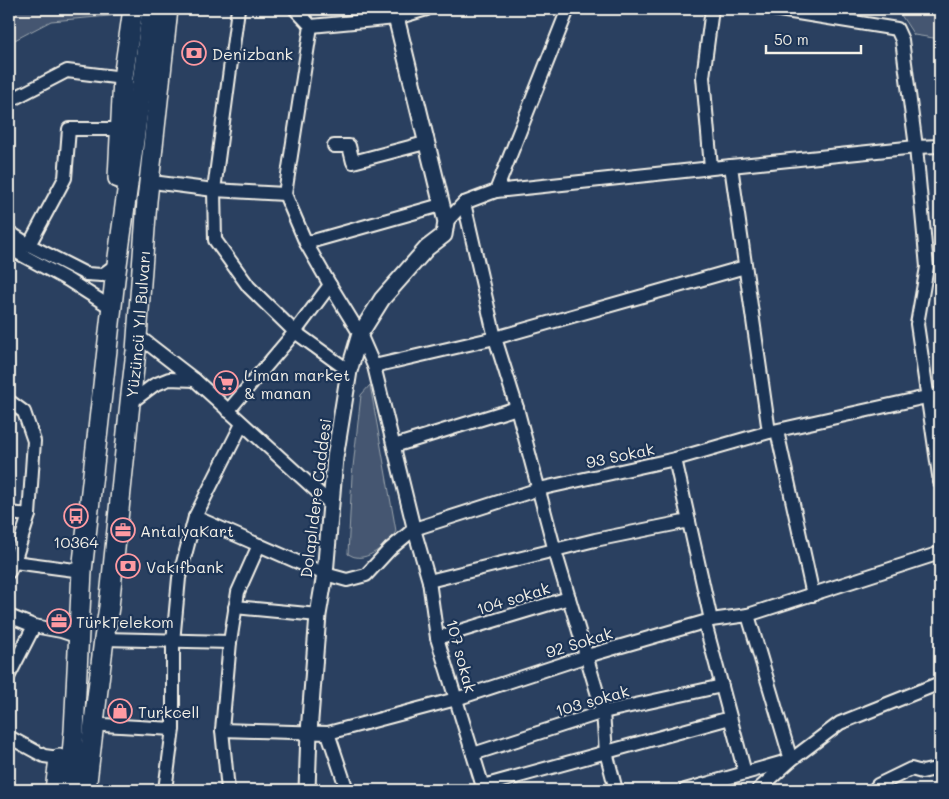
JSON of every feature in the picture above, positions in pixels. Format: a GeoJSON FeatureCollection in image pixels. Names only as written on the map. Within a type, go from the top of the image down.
{"type":"FeatureCollection","features":[{"type":"Feature","properties":{"kind":"main road"},"geometry":{"type":"LineString","coordinates":[[114,273],[119,129],[123,78],[133,9]]}},
{"type":"Feature","properties":{"kind":"main road","name":"Yüzüncü Yıl Bulvarı"},"geometry":{"type":"LineString","coordinates":[[69,790],[82,571],[112,308],[114,273],[152,9]]}},
{"type":"Feature","properties":{"kind":"main road","name":"Yüzüncü Yıl Bulvarı"},"geometry":{"type":"LineString","coordinates":[[86,790],[109,607],[130,403],[139,345],[147,201],[168,9]]}},
{"type":"Feature","properties":{"kind":"main road"},"geometry":{"type":"LineString","coordinates":[[139,345],[150,289],[160,183],[181,9]]}},
{"type":"Feature","properties":{"kind":"main road","name":"Yüzüncü Yıl Bulvarı"},"geometry":{"type":"LineString","coordinates":[[55,790],[78,630]]}},
{"type":"Feature","properties":{"kind":"main road","name":"Yüzüncü Yıl Bulvarı"},"geometry":{"type":"LineString","coordinates":[[97,790],[103,725],[104,640]]}},
{"type":"Feature","properties":{"kind":"street"},"geometry":{"type":"LineString","coordinates":[[238,9],[214,190],[215,240],[249,287],[295,332],[350,371]]}},
{"type":"Feature","properties":{"kind":"street"},"geometry":{"type":"LineString","coordinates":[[295,9],[311,26]]}},
{"type":"Feature","properties":{"kind":"street"},"geometry":{"type":"LineString","coordinates":[[311,26],[427,9]]}},
{"type":"Feature","properties":{"kind":"street"},"geometry":{"type":"LineString","coordinates":[[496,191],[568,9]]}},
{"type":"Feature","properties":{"kind":"street"},"geometry":{"type":"LineString","coordinates":[[711,167],[703,77],[712,9]]}},
{"type":"Feature","properties":{"kind":"street"},"geometry":{"type":"LineString","coordinates":[[774,9],[897,29],[902,40],[916,147],[927,267],[917,324],[940,482]]}},
{"type":"Feature","properties":{"kind":"street"},"geometry":{"type":"LineString","coordinates":[[395,13],[446,222]]}},
{"type":"Feature","properties":{"kind":"street"},"geometry":{"type":"LineString","coordinates":[[160,183],[214,190],[285,194],[311,26]]}},
{"type":"Feature","properties":{"kind":"street"},"geometry":{"type":"LineString","coordinates":[[9,101],[67,71],[123,78]]}},
{"type":"Feature","properties":{"kind":"street"},"geometry":{"type":"LineString","coordinates":[[9,250],[29,245],[65,178],[69,129],[119,129]]}},
{"type":"Feature","properties":{"kind":"street"},"geometry":{"type":"LineString","coordinates":[[334,146],[349,146],[353,162],[425,142]]}},
{"type":"Feature","properties":{"kind":"street"},"geometry":{"type":"LineString","coordinates":[[446,222],[464,203],[496,191],[711,167],[940,146]]}},
{"type":"Feature","properties":{"kind":"street"},"geometry":{"type":"LineString","coordinates":[[731,166],[745,267],[773,432],[813,595]]}},
{"type":"Feature","properties":{"kind":"street","name":"107 sokak"},"geometry":{"type":"LineString","coordinates":[[285,194],[306,243],[360,334],[374,366],[428,581],[438,638],[483,788]]}},
{"type":"Feature","properties":{"kind":"street"},"geometry":{"type":"LineString","coordinates":[[464,203],[495,338],[517,408],[555,552],[603,712],[606,752],[616,790]]}},
{"type":"Feature","properties":{"kind":"street"},"geometry":{"type":"LineString","coordinates":[[306,243],[441,205]]}},
{"type":"Feature","properties":{"kind":"street","name":"Dolaplıdere Caddesi"},"geometry":{"type":"LineString","coordinates":[[307,790],[309,732],[318,615],[325,574],[335,458],[350,371],[360,334],[382,299],[427,248],[444,235],[446,222]]}},
{"type":"Feature","properties":{"kind":"street"},"geometry":{"type":"LineString","coordinates":[[9,232],[29,245],[86,274],[102,275],[114,273]]}},
{"type":"Feature","properties":{"kind":"street"},"geometry":{"type":"LineString","coordinates":[[9,250],[68,280],[112,308]]}},
{"type":"Feature","properties":{"kind":"street"},"geometry":{"type":"LineString","coordinates":[[374,366],[495,338],[745,267]]}},
{"type":"Feature","properties":{"kind":"street"},"geometry":{"type":"LineString","coordinates":[[228,411],[295,332],[330,285]]}},
{"type":"Feature","properties":{"kind":"street"},"geometry":{"type":"LineString","coordinates":[[139,345],[195,380],[331,504]]}},
{"type":"Feature","properties":{"kind":"street"},"geometry":{"type":"LineString","coordinates":[[130,403],[154,385],[169,379],[195,380]]}},
{"type":"Feature","properties":{"kind":"street","name":"93 Sokak"},"geometry":{"type":"LineString","coordinates":[[195,517],[325,574],[347,580],[366,574],[390,549],[414,529],[539,489],[675,459],[773,432],[940,394]]}},
{"type":"Feature","properties":{"kind":"street"},"geometry":{"type":"LineString","coordinates":[[9,401],[24,412],[34,441],[28,515],[11,567],[82,571]]}},
{"type":"Feature","properties":{"kind":"street"},"geometry":{"type":"LineString","coordinates":[[394,446],[517,408]]}},
{"type":"Feature","properties":{"kind":"street"},"geometry":{"type":"LineString","coordinates":[[165,790],[173,729],[173,642],[178,578],[195,517],[242,424]]}},
{"type":"Feature","properties":{"kind":"street"},"geometry":{"type":"LineString","coordinates":[[675,459],[722,686],[745,773]]}},
{"type":"Feature","properties":{"kind":"street"},"geometry":{"type":"LineString","coordinates":[[9,513],[28,515]]}},
{"type":"Feature","properties":{"kind":"street"},"geometry":{"type":"LineString","coordinates":[[428,581],[555,552],[596,540],[689,521]]}},
{"type":"Feature","properties":{"kind":"street"},"geometry":{"type":"LineString","coordinates":[[228,790],[222,730],[230,642],[238,592],[259,545]]}},
{"type":"Feature","properties":{"kind":"street","name":"92 Sokak"},"geometry":{"type":"LineString","coordinates":[[222,730],[328,733],[456,699],[587,656],[708,622],[748,615],[940,553]]}},
{"type":"Feature","properties":{"kind":"street","name":"104 sokak"},"geometry":{"type":"LineString","coordinates":[[438,638],[570,598]]}},
{"type":"Feature","properties":{"kind":"street"},"geometry":{"type":"LineString","coordinates":[[235,607],[318,615]]}},
{"type":"Feature","properties":{"kind":"street"},"geometry":{"type":"LineString","coordinates":[[748,615],[791,760]]}},
{"type":"Feature","properties":{"kind":"street"},"geometry":{"type":"LineString","coordinates":[[9,616],[34,626],[61,632],[78,630]]}},
{"type":"Feature","properties":{"kind":"street"},"geometry":{"type":"LineString","coordinates":[[9,674],[34,626]]}},
{"type":"Feature","properties":{"kind":"street"},"geometry":{"type":"LineString","coordinates":[[104,640],[230,642]]}},
{"type":"Feature","properties":{"kind":"street"},"geometry":{"type":"LineString","coordinates":[[758,790],[791,760],[840,723],[940,683]]}},
{"type":"Feature","properties":{"kind":"street","name":"103 sokak"},"geometry":{"type":"LineString","coordinates":[[473,754],[603,712],[722,686]]}},
{"type":"Feature","properties":{"kind":"street"},"geometry":{"type":"LineString","coordinates":[[483,788],[730,718]]}},
{"type":"Feature","properties":{"kind":"street"},"geometry":{"type":"LineString","coordinates":[[103,725],[173,729]]}},
{"type":"Feature","properties":{"kind":"street"},"geometry":{"type":"LineString","coordinates":[[328,733],[347,790]]}},
{"type":"Feature","properties":{"kind":"street"},"geometry":{"type":"LineString","coordinates":[[10,742],[44,756],[59,758]]}},
{"type":"Feature","properties":{"kind":"street"},"geometry":{"type":"LineString","coordinates":[[684,790],[791,760]]}},
{"type":"Feature","properties":{"kind":"street"},"geometry":{"type":"LineString","coordinates":[[874,790],[878,785],[911,768],[922,772],[940,768]]}},
{"type":"Feature","properties":{"kind":"shaded area"},"geometry":{"type":"Polygon","coordinates":[[[9,9],[123,9],[121,15],[51,21],[9,43],[9,9]]]}},
{"type":"Feature","properties":{"kind":"shaded area"},"geometry":{"type":"Polygon","coordinates":[[[853,9],[940,9],[940,39],[914,35],[901,15],[853,9]]]}},
{"type":"Feature","properties":{"kind":"shaded area"},"geometry":{"type":"Polygon","coordinates":[[[370,385],[396,531],[379,550],[367,556],[355,557],[348,554],[352,476],[361,395],[370,385]]]}},
{"type":"Feature","properties":{"kind":"place","name":"Denizbank"},"geometry":{"type":"Point","coordinates":[194,53]}},
{"type":"Feature","properties":{"kind":"place","name":"Liman market & manan"},"geometry":{"type":"Point","coordinates":[226,383]}},
{"type":"Feature","properties":{"kind":"place","name":"10364"},"geometry":{"type":"Point","coordinates":[76,516]}},
{"type":"Feature","properties":{"kind":"place","name":"AntalyaKart"},"geometry":{"type":"Point","coordinates":[123,530]}},
{"type":"Feature","properties":{"kind":"place","name":"Vakıfbank"},"geometry":{"type":"Point","coordinates":[128,566]}},
{"type":"Feature","properties":{"kind":"place","name":"TürkTelekom"},"geometry":{"type":"Point","coordinates":[59,621]}},
{"type":"Feature","properties":{"kind":"place","name":"Turkcell"},"geometry":{"type":"Point","coordinates":[120,711]}}]}
